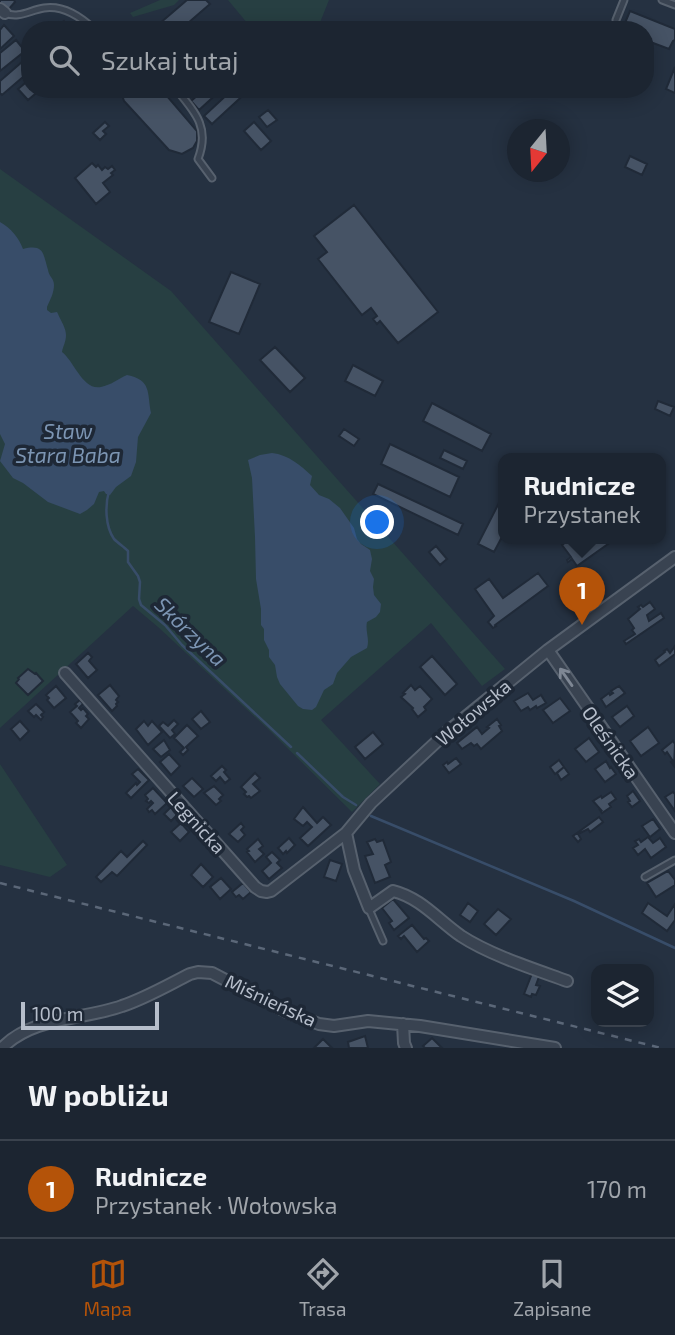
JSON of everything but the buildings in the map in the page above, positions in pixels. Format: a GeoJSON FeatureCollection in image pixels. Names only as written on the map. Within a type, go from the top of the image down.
{"type":"FeatureCollection","features":[{"type":"Feature","properties":{"kind":"street","name":"Wołowska"},"geometry":{"type":"LineString","coordinates":[[346,833],[371,803],[447,732],[548,650],[675,557]]}},
{"type":"Feature","properties":{"kind":"street","name":"Oleśnicka"},"geometry":{"type":"LineString","coordinates":[[548,650],[675,833]]}},
{"type":"Feature","properties":{"kind":"street","name":"Legnicka"},"geometry":{"type":"LineString","coordinates":[[65,673],[261,891],[271,891],[346,833]]}},
{"type":"Feature","properties":{"kind":"street"},"geometry":{"type":"LineString","coordinates":[[346,833],[354,870],[369,908],[393,891],[405,894],[474,943],[567,981]]}},
{"type":"Feature","properties":{"kind":"street","name":"Miśnieńska"},"geometry":{"type":"LineString","coordinates":[[2,1048],[15,1037],[41,1024],[120,1007],[198,972],[212,973],[287,1012],[319,1024],[334,1026],[368,1021],[403,1024],[555,1048]]}},
{"type":"Feature","properties":{"kind":"street"},"geometry":{"type":"LineString","coordinates":[[403,1024],[406,1048]]}},
{"type":"Feature","properties":{"kind":"lane"},"geometry":{"type":"LineString","coordinates":[[616,20],[624,0]]}},
{"type":"Feature","properties":{"kind":"lane"},"geometry":{"type":"LineString","coordinates":[[662,0],[675,5]]}},
{"type":"Feature","properties":{"kind":"lane"},"geometry":{"type":"LineString","coordinates":[[2,11],[16,16],[43,8],[57,8],[79,16],[84,21]]}},
{"type":"Feature","properties":{"kind":"lane"},"geometry":{"type":"LineString","coordinates":[[183,98],[202,123],[204,145],[198,159],[212,178]]}},
{"type":"Feature","properties":{"kind":"lane"},"geometry":{"type":"LineString","coordinates":[[645,877],[675,860]]}},
{"type":"Feature","properties":{"kind":"lane"},"geometry":{"type":"LineString","coordinates":[[369,908],[383,941]]}},
{"type":"Feature","properties":{"kind":"green space"},"geometry":{"type":"Polygon","coordinates":[[[160,0],[179,0],[174,5],[133,17],[130,13],[160,0]]]}},
{"type":"Feature","properties":{"kind":"green space"},"geometry":{"type":"Polygon","coordinates":[[[228,0],[329,0],[321,21],[246,21],[228,0]]]}},
{"type":"Feature","properties":{"kind":"green space"},"geometry":{"type":"Polygon","coordinates":[[[0,169],[171,291],[505,669],[482,686],[431,623],[321,720],[380,784],[352,812],[269,730],[133,606],[0,728],[0,169]]]}},
{"type":"Feature","properties":{"kind":"green space"},"geometry":{"type":"Polygon","coordinates":[[[0,764],[67,865],[50,877],[0,865],[0,764]]]}},
{"type":"Feature","properties":{"kind":"water","name":"Staw Stara Baba"},"geometry":{"type":"Polygon","coordinates":[[[0,222],[14,234],[23,249],[35,248],[41,251],[54,285],[47,310],[51,313],[57,312],[66,332],[62,352],[84,380],[95,387],[101,387],[127,375],[141,380],[147,388],[151,413],[138,437],[136,462],[131,476],[110,495],[104,491],[99,492],[94,504],[80,514],[48,502],[13,478],[0,461],[5,444],[0,434],[0,222]]]}},
{"type":"Feature","properties":{"kind":"water"},"geometry":{"type":"Polygon","coordinates":[[[272,453],[289,458],[303,468],[312,476],[310,485],[319,495],[340,508],[354,528],[357,539],[370,550],[374,595],[381,604],[380,612],[367,622],[367,648],[351,657],[337,673],[333,684],[324,690],[312,710],[298,706],[280,684],[275,665],[269,657],[261,625],[256,579],[252,478],[248,460],[272,453]]]}},
{"type":"Feature","properties":{"kind":"waterway","name":"Skórzyna"},"geometry":{"type":"LineString","coordinates":[[109,491],[107,522],[114,539],[128,551],[128,562],[140,582],[141,605],[291,747]]}},
{"type":"Feature","properties":{"kind":"waterway","name":"Skórzyna"},"geometry":{"type":"LineString","coordinates":[[297,753],[343,797],[356,805]]}},
{"type":"Feature","properties":{"kind":"waterway","name":"Skórzyna"},"geometry":{"type":"LineString","coordinates":[[371,816],[574,901],[675,948]]}},
{"type":"Feature","properties":{"kind":"railway"},"geometry":{"type":"LineString","coordinates":[[0,883],[661,1048]]}},
{"type":"Feature","properties":{"kind":"place","name":"Rudnicze"},"geometry":{"type":"Point","coordinates":[582,625]}}]}
